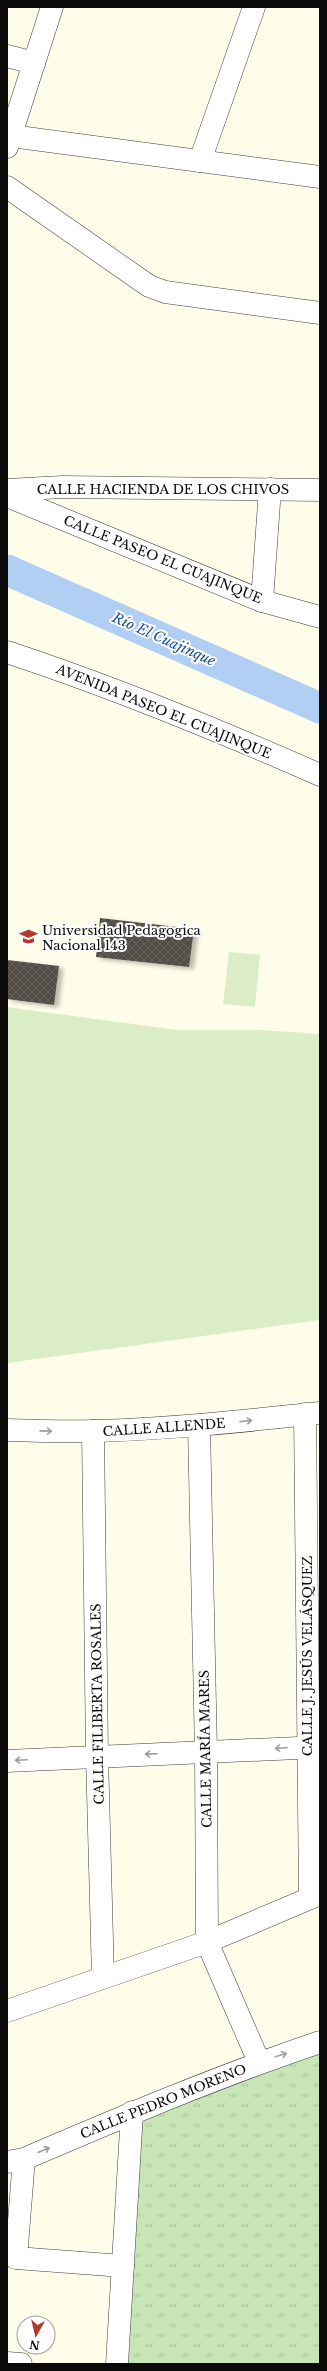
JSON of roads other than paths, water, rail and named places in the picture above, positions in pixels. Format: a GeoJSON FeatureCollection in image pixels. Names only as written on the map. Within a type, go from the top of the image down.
{"type":"FeatureCollection","features":[{"type":"Feature","properties":{"kind":"street"},"geometry":{"type":"LineString","coordinates":[[52,7],[9,142],[200,161],[320,177]]}},
{"type":"Feature","properties":{"kind":"street"},"geometry":{"type":"LineString","coordinates":[[200,161],[254,7]]}},
{"type":"Feature","properties":{"kind":"street"},"geometry":{"type":"LineString","coordinates":[[7,56],[34,63]]}},
{"type":"Feature","properties":{"kind":"street"},"geometry":{"type":"LineString","coordinates":[[7,187],[149,286],[165,292],[320,313]]}},
{"type":"Feature","properties":{"kind":"street","name":"CALLE HACIENDA DE LOS CHIVOS"},"geometry":{"type":"LineString","coordinates":[[7,490],[63,487],[320,490]]}},
{"type":"Feature","properties":{"kind":"street"},"geometry":{"type":"LineString","coordinates":[[262,601],[270,490]]}},
{"type":"Feature","properties":{"kind":"street","name":"CALLE PASEO EL CUAJINQUE"},"geometry":{"type":"LineString","coordinates":[[7,496],[262,601],[320,617]]}},
{"type":"Feature","properties":{"kind":"street","name":"AVENIDA PASEO EL CUAJINQUE"},"geometry":{"type":"LineString","coordinates":[[7,652],[81,677],[256,747],[320,776]]}},
{"type":"Feature","properties":{"kind":"street","name":"CALLE ALLENDE"},"geometry":{"type":"LineString","coordinates":[[7,1430],[93,1431],[199,1426],[313,1413]]}},
{"type":"Feature","properties":{"kind":"street","name":"CALLE J. JESÚS VELÁSQUEZ"},"geometry":{"type":"LineString","coordinates":[[313,1413],[315,1896]]}},
{"type":"Feature","properties":{"kind":"street","name":"CALLE MARÍA MARES"},"geometry":{"type":"LineString","coordinates":[[199,1426],[206,1752],[207,1942],[259,2062]]}},
{"type":"Feature","properties":{"kind":"street","name":"CALLE FILIBERTA ROSALES"},"geometry":{"type":"LineString","coordinates":[[93,1431],[97,1756],[103,1977]]}},
{"type":"Feature","properties":{"kind":"street"},"geometry":{"type":"LineString","coordinates":[[7,1761],[314,1747]]}},
{"type":"Feature","properties":{"kind":"street"},"geometry":{"type":"LineString","coordinates":[[7,2011],[207,1942],[315,1896]]}},
{"type":"Feature","properties":{"kind":"street","name":"CALLE PEDRO MORENO"},"geometry":{"type":"LineString","coordinates":[[15,2160],[259,2062],[320,2042]]}},
{"type":"Feature","properties":{"kind":"street"},"geometry":{"type":"LineString","coordinates":[[118,2364],[132,2112]]}},
{"type":"Feature","properties":{"kind":"street"},"geometry":{"type":"LineString","coordinates":[[15,2160],[16,2258],[123,2266]]}},
{"type":"Feature","properties":{"kind":"waterway","name":"Río El Cuajinque"},"geometry":{"type":"LineString","coordinates":[[7,570],[320,708]]}},
{"type":"Feature","properties":{"kind":"place","name":"Universidad Pedagogica Nacional 143"},"geometry":{"type":"Point","coordinates":[29,937]}}]}
